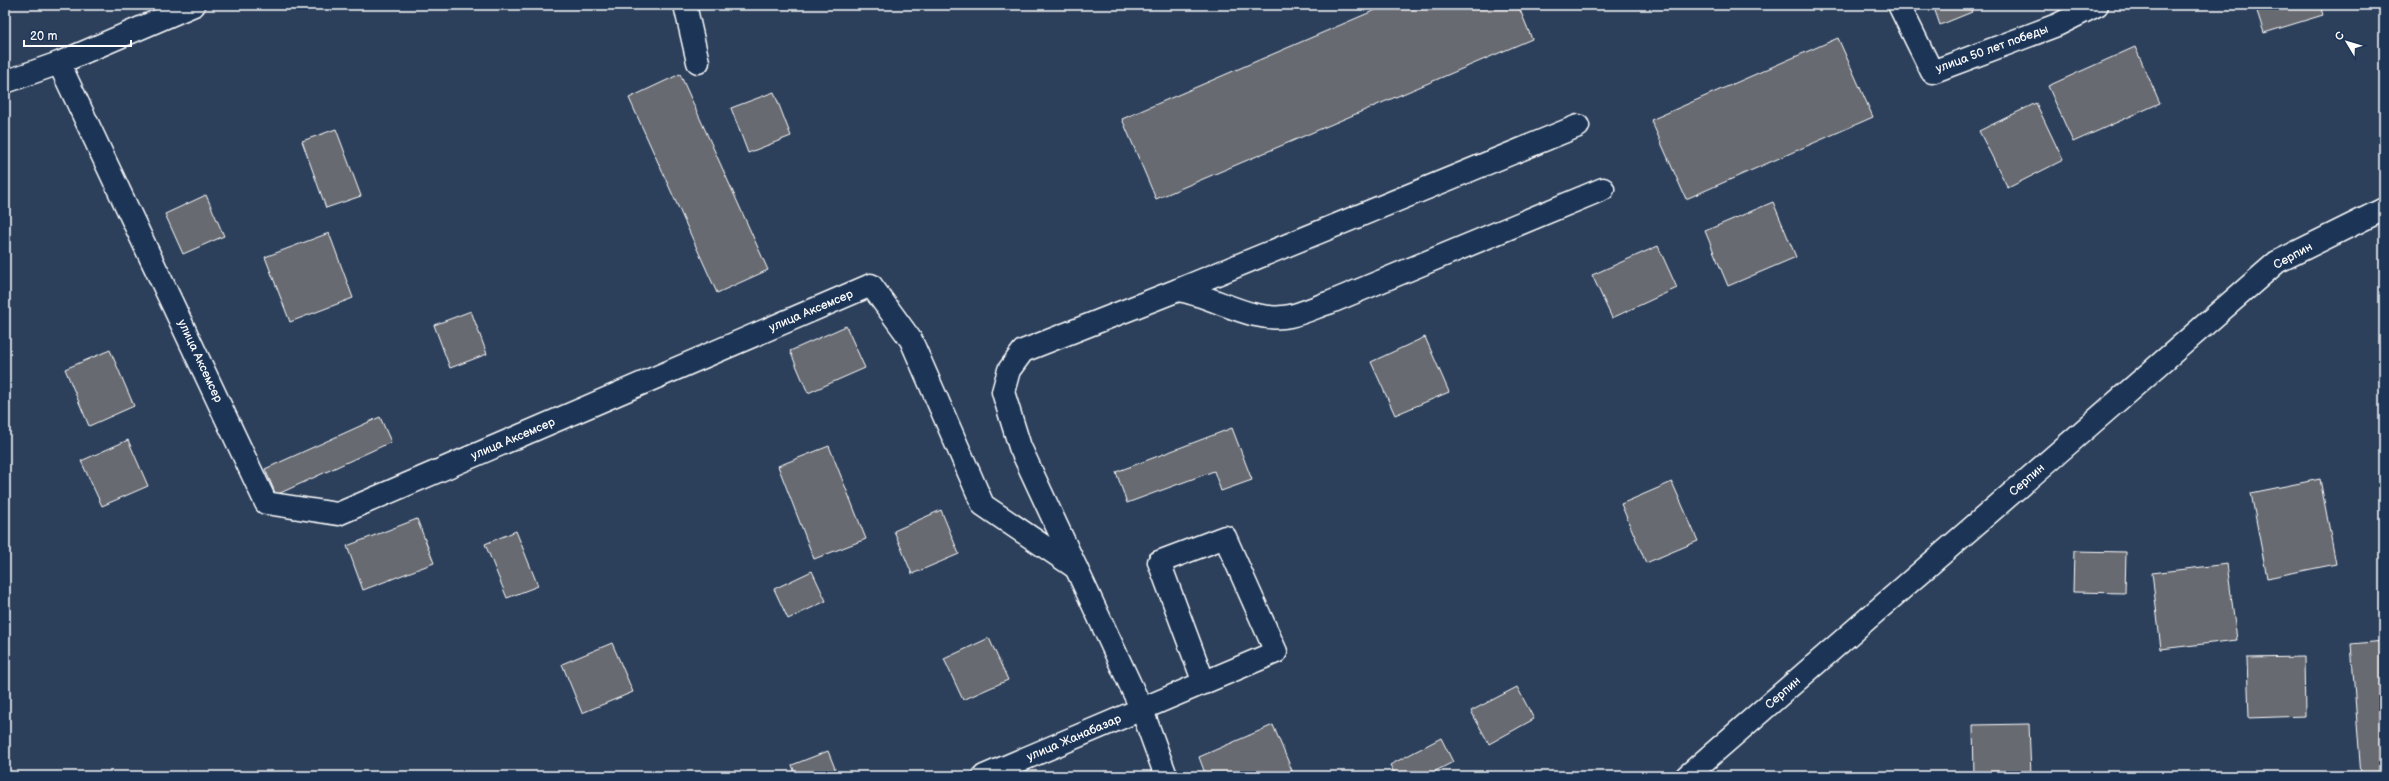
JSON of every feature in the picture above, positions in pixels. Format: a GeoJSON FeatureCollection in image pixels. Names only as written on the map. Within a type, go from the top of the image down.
{"type":"FeatureCollection","features":[{"type":"Feature","properties":{"kind":"street"},"geometry":{"type":"LineString","coordinates":[[5,82],[59,63],[194,5]]}},
{"type":"Feature","properties":{"kind":"street"},"geometry":{"type":"LineString","coordinates":[[685,5],[698,62]]}},
{"type":"Feature","properties":{"kind":"street","name":"улица 50 лет победы"},"geometry":{"type":"LineString","coordinates":[[1899,5],[1932,72],[2057,25],[2097,5]]}},
{"type":"Feature","properties":{"kind":"street","name":"улица Аксемсер"},"geometry":{"type":"LineString","coordinates":[[59,63],[266,503],[338,514],[870,285],[911,340],[983,505],[1076,568]]}},
{"type":"Feature","properties":{"kind":"street"},"geometry":{"type":"LineString","coordinates":[[1166,776],[1142,710],[1020,447],[1004,392],[1009,370],[1023,351],[1178,290],[1578,126]]}},
{"type":"Feature","properties":{"kind":"street"},"geometry":{"type":"LineString","coordinates":[[1178,290],[1198,293],[1255,315],[1289,316],[1331,302],[1603,189]]}},
{"type":"Feature","properties":{"kind":"street","name":"Серпин"},"geometry":{"type":"LineString","coordinates":[[1687,776],[2277,262],[2384,209]]}},
{"type":"Feature","properties":{"kind":"street","name":"улица Жанабазар"},"geometry":{"type":"LineString","coordinates":[[984,776],[1142,710],[1276,652],[1225,537],[1159,562],[1204,683]]}},
{"type":"Feature","properties":{"kind":"building"},"geometry":{"type":"Polygon","coordinates":[[[1387,5],[1518,5],[1532,39],[1156,199],[1122,119],[1387,5]]]}},
{"type":"Feature","properties":{"kind":"building"},"geometry":{"type":"Polygon","coordinates":[[[1933,5],[1969,5],[1972,12],[1940,25],[1933,5]]]}},
{"type":"Feature","properties":{"kind":"building"},"geometry":{"type":"Polygon","coordinates":[[[2255,5],[2320,5],[2323,15],[2264,33],[2255,5]]]}},
{"type":"Feature","properties":{"kind":"building"},"geometry":{"type":"Polygon","coordinates":[[[1838,38],[1873,117],[1686,199],[1651,120],[1838,38]]]}},
{"type":"Feature","properties":{"kind":"building"},"geometry":{"type":"Polygon","coordinates":[[[2135,47],[2160,103],[2073,142],[2048,86],[2135,47]]]}},
{"type":"Feature","properties":{"kind":"building"},"geometry":{"type":"Polygon","coordinates":[[[680,74],[768,270],[717,293],[629,98],[680,74]]]}},
{"type":"Feature","properties":{"kind":"building"},"geometry":{"type":"Polygon","coordinates":[[[774,92],[791,136],[748,153],[731,108],[774,92]]]}},
{"type":"Feature","properties":{"kind":"building"},"geometry":{"type":"Polygon","coordinates":[[[2036,103],[2063,160],[2008,188],[1979,131],[2036,103]]]}},
{"type":"Feature","properties":{"kind":"building"},"geometry":{"type":"Polygon","coordinates":[[[336,129],[361,196],[326,208],[302,141],[336,129]]]}},
{"type":"Feature","properties":{"kind":"building"},"geometry":{"type":"Polygon","coordinates":[[[206,195],[224,236],[183,254],[165,214],[206,195]]]}},
{"type":"Feature","properties":{"kind":"building"},"geometry":{"type":"Polygon","coordinates":[[[1773,202],[1796,257],[1728,286],[1705,231],[1773,202]]]}},
{"type":"Feature","properties":{"kind":"building"},"geometry":{"type":"Polygon","coordinates":[[[329,233],[353,298],[290,322],[265,257],[329,233]]]}},
{"type":"Feature","properties":{"kind":"building"},"geometry":{"type":"Polygon","coordinates":[[[1658,246],[1677,288],[1612,318],[1592,275],[1658,246]]]}},
{"type":"Feature","properties":{"kind":"building"},"geometry":{"type":"Polygon","coordinates":[[[471,311],[487,354],[450,368],[434,325],[471,311]]]}},
{"type":"Feature","properties":{"kind":"building"},"geometry":{"type":"Polygon","coordinates":[[[846,326],[865,368],[808,393],[790,351],[846,326]]]}},
{"type":"Feature","properties":{"kind":"building"},"geometry":{"type":"Polygon","coordinates":[[[1425,337],[1449,392],[1395,415],[1371,362],[1425,337]]]}},
{"type":"Feature","properties":{"kind":"building"},"geometry":{"type":"Polygon","coordinates":[[[110,350],[134,406],[89,426],[65,369],[110,350]]]}},
{"type":"Feature","properties":{"kind":"building"},"geometry":{"type":"Polygon","coordinates":[[[380,417],[391,442],[276,495],[265,469],[380,417]]]}},
{"type":"Feature","properties":{"kind":"building"},"geometry":{"type":"Polygon","coordinates":[[[1232,428],[1252,480],[1221,491],[1214,471],[1127,503],[1116,472],[1232,428]]]}},
{"type":"Feature","properties":{"kind":"building"},"geometry":{"type":"Polygon","coordinates":[[[128,440],[148,486],[102,506],[81,461],[128,440]]]}},
{"type":"Feature","properties":{"kind":"building"},"geometry":{"type":"Polygon","coordinates":[[[829,446],[866,539],[814,559],[778,466],[829,446]]]}},
{"type":"Feature","properties":{"kind":"building"},"geometry":{"type":"Polygon","coordinates":[[[2320,479],[2336,564],[2267,578],[2251,493],[2320,479]]]}},
{"type":"Feature","properties":{"kind":"building"},"geometry":{"type":"Polygon","coordinates":[[[1672,482],[1698,541],[1646,563],[1621,504],[1672,482]]]}},
{"type":"Feature","properties":{"kind":"building"},"geometry":{"type":"Polygon","coordinates":[[[941,510],[959,554],[912,574],[894,531],[941,510]]]}},
{"type":"Feature","properties":{"kind":"building"},"geometry":{"type":"Polygon","coordinates":[[[417,519],[434,563],[363,590],[347,546],[417,519]]]}},
{"type":"Feature","properties":{"kind":"building"},"geometry":{"type":"Polygon","coordinates":[[[516,531],[538,586],[507,598],[485,544],[516,531]]]}},
{"type":"Feature","properties":{"kind":"building"},"geometry":{"type":"Polygon","coordinates":[[[2074,551],[2126,552],[2125,593],[2073,592],[2074,551]]]}},
{"type":"Feature","properties":{"kind":"building"},"geometry":{"type":"Polygon","coordinates":[[[2227,564],[2237,640],[2161,649],[2152,573],[2227,564]]]}},
{"type":"Feature","properties":{"kind":"building"},"geometry":{"type":"Polygon","coordinates":[[[812,571],[826,601],[788,619],[774,589],[812,571]]]}},
{"type":"Feature","properties":{"kind":"building"},"geometry":{"type":"Polygon","coordinates":[[[989,638],[1008,680],[963,700],[944,659],[989,638]]]}},
{"type":"Feature","properties":{"kind":"building"},"geometry":{"type":"Polygon","coordinates":[[[2384,641],[2384,776],[2361,776],[2351,644],[2384,641]]]}},
{"type":"Feature","properties":{"kind":"building"},"geometry":{"type":"Polygon","coordinates":[[[612,643],[633,692],[582,713],[562,664],[612,643]]]}},
{"type":"Feature","properties":{"kind":"building"},"geometry":{"type":"Polygon","coordinates":[[[2304,657],[2305,716],[2249,718],[2247,658],[2304,657]]]}},
{"type":"Feature","properties":{"kind":"building"},"geometry":{"type":"Polygon","coordinates":[[[1517,687],[1534,719],[1489,744],[1471,711],[1517,687]]]}},
{"type":"Feature","properties":{"kind":"building"},"geometry":{"type":"Polygon","coordinates":[[[2029,724],[2031,776],[1974,776],[1973,725],[2029,724]]]}},
{"type":"Feature","properties":{"kind":"building"},"geometry":{"type":"Polygon","coordinates":[[[1273,725],[1293,773],[1286,776],[1206,776],[1199,757],[1273,725]]]}},
{"type":"Feature","properties":{"kind":"building"},"geometry":{"type":"Polygon","coordinates":[[[1441,738],[1453,762],[1426,776],[1396,776],[1390,765],[1441,738]]]}},
{"type":"Feature","properties":{"kind":"building"},"geometry":{"type":"Polygon","coordinates":[[[828,751],[838,776],[796,776],[792,765],[828,751]]]}}]}
